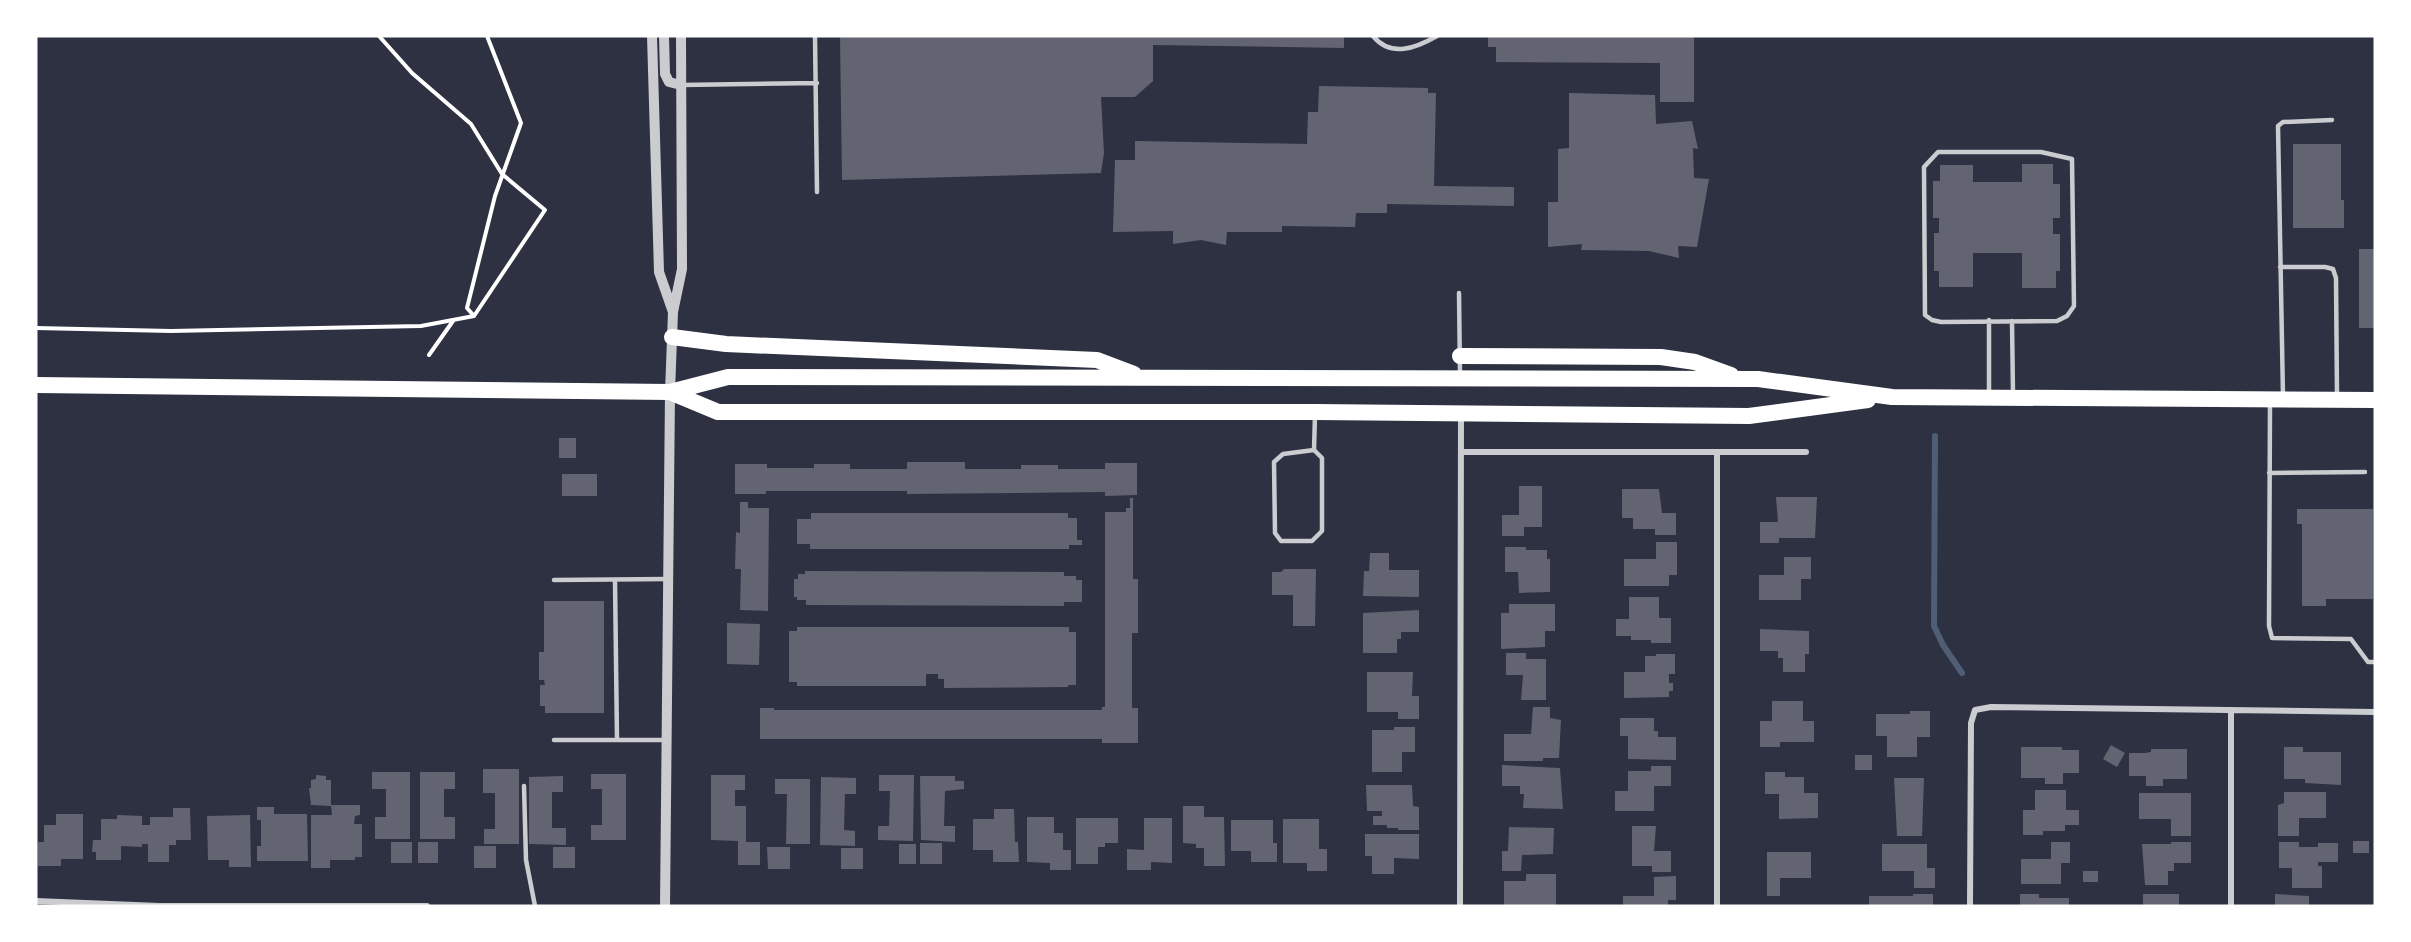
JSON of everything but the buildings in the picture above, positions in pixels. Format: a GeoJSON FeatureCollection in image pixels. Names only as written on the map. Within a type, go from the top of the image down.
{"type":"FeatureCollection","features":[{"type":"Feature","properties":{"kind":"highway"},"geometry":{"type":"LineString","coordinates":[[672,337],[726,344],[1097,360],[1143,378]]}},
{"type":"Feature","properties":{"kind":"highway"},"geometry":{"type":"LineString","coordinates":[[1460,356],[1661,357],[1695,362],[1743,379]]}},
{"type":"Feature","properties":{"kind":"highway"},"geometry":{"type":"LineString","coordinates":[[36,385],[670,392],[728,377],[1743,379],[1892,397],[2375,399]]}},
{"type":"Feature","properties":{"kind":"highway"},"geometry":{"type":"LineString","coordinates":[[670,392],[718,412],[1315,412],[1749,416],[1892,397]]}},
{"type":"Feature","properties":{"kind":"street"},"geometry":{"type":"LineString","coordinates":[[652,36],[659,272],[673,312]]}},
{"type":"Feature","properties":{"kind":"street"},"geometry":{"type":"LineString","coordinates":[[664,36],[665,74],[669,82],[681,85]]}},
{"type":"Feature","properties":{"kind":"street"},"geometry":{"type":"LineString","coordinates":[[665,906],[670,392],[673,312],[682,269],[681,36]]}},
{"type":"Feature","properties":{"kind":"street"},"geometry":{"type":"LineString","coordinates":[[1460,906],[1461,413]]}},
{"type":"Feature","properties":{"kind":"street"},"geometry":{"type":"LineString","coordinates":[[1461,452],[1806,452]]}},
{"type":"Feature","properties":{"kind":"street"},"geometry":{"type":"LineString","coordinates":[[1716,906],[1717,452]]}},
{"type":"Feature","properties":{"kind":"street"},"geometry":{"type":"LineString","coordinates":[[1970,906],[1971,723],[1975,710],[1991,707],[2375,712]]}},
{"type":"Feature","properties":{"kind":"street"},"geometry":{"type":"LineString","coordinates":[[2231,711],[2231,906]]}},
{"type":"Feature","properties":{"kind":"street"},"geometry":{"type":"LineString","coordinates":[[36,901],[160,906],[427,906]]}},
{"type":"Feature","properties":{"kind":"lane"},"geometry":{"type":"LineString","coordinates":[[815,36],[817,192]]}},
{"type":"Feature","properties":{"kind":"lane"},"geometry":{"type":"LineString","coordinates":[[1373,36],[1389,49],[1406,49],[1437,36]]}},
{"type":"Feature","properties":{"kind":"lane"},"geometry":{"type":"LineString","coordinates":[[681,85],[816,83]]}},
{"type":"Feature","properties":{"kind":"lane"},"geometry":{"type":"LineString","coordinates":[[2332,120],[2283,122],[2278,126],[2280,267],[2276,398],[2269,473],[2269,627],[2272,638],[2351,639],[2368,662],[2375,662]]}},
{"type":"Feature","properties":{"kind":"lane"},"geometry":{"type":"LineString","coordinates":[[1938,152],[2041,152],[2072,159],[2074,306],[2067,316],[2057,321],[2012,321],[1941,322],[1925,315],[1924,166],[1938,152]]}},
{"type":"Feature","properties":{"kind":"lane"},"geometry":{"type":"LineString","coordinates":[[2280,267],[2333,269],[2336,278],[2337,399]]}},
{"type":"Feature","properties":{"kind":"lane"},"geometry":{"type":"LineString","coordinates":[[1459,293],[1460,379]]}},
{"type":"Feature","properties":{"kind":"lane"},"geometry":{"type":"LineString","coordinates":[[1989,320],[1989,397]]}},
{"type":"Feature","properties":{"kind":"lane"},"geometry":{"type":"LineString","coordinates":[[2012,321],[2013,397]]}},
{"type":"Feature","properties":{"kind":"lane"},"geometry":{"type":"LineString","coordinates":[[1314,450],[1283,454],[1274,462],[1275,533],[1281,541],[1312,541],[1322,531],[1322,458],[1314,450],[1315,412]]}},
{"type":"Feature","properties":{"kind":"lane"},"geometry":{"type":"LineString","coordinates":[[2269,473],[2365,472]]}},
{"type":"Feature","properties":{"kind":"lane"},"geometry":{"type":"LineString","coordinates":[[555,580],[668,579]]}},
{"type":"Feature","properties":{"kind":"lane"},"geometry":{"type":"LineString","coordinates":[[615,580],[617,740]]}},
{"type":"Feature","properties":{"kind":"lane"},"geometry":{"type":"LineString","coordinates":[[554,740],[666,740]]}},
{"type":"Feature","properties":{"kind":"lane"},"geometry":{"type":"LineString","coordinates":[[524,786],[526,860],[535,906]]}},
{"type":"Feature","properties":{"kind":"path"},"geometry":{"type":"LineString","coordinates":[[36,328],[171,331],[421,326],[474,316],[545,210],[501,174],[471,124],[412,74],[379,36]]}},
{"type":"Feature","properties":{"kind":"path"},"geometry":{"type":"LineString","coordinates":[[474,316],[467,308],[501,174],[521,123],[487,36]]}},
{"type":"Feature","properties":{"kind":"path"},"geometry":{"type":"LineString","coordinates":[[429,355],[453,320]]}},
{"type":"Feature","properties":{"kind":"waterway"},"geometry":{"type":"LineString","coordinates":[[1935,436],[1934,626],[1943,645],[1962,673]]}}]}
